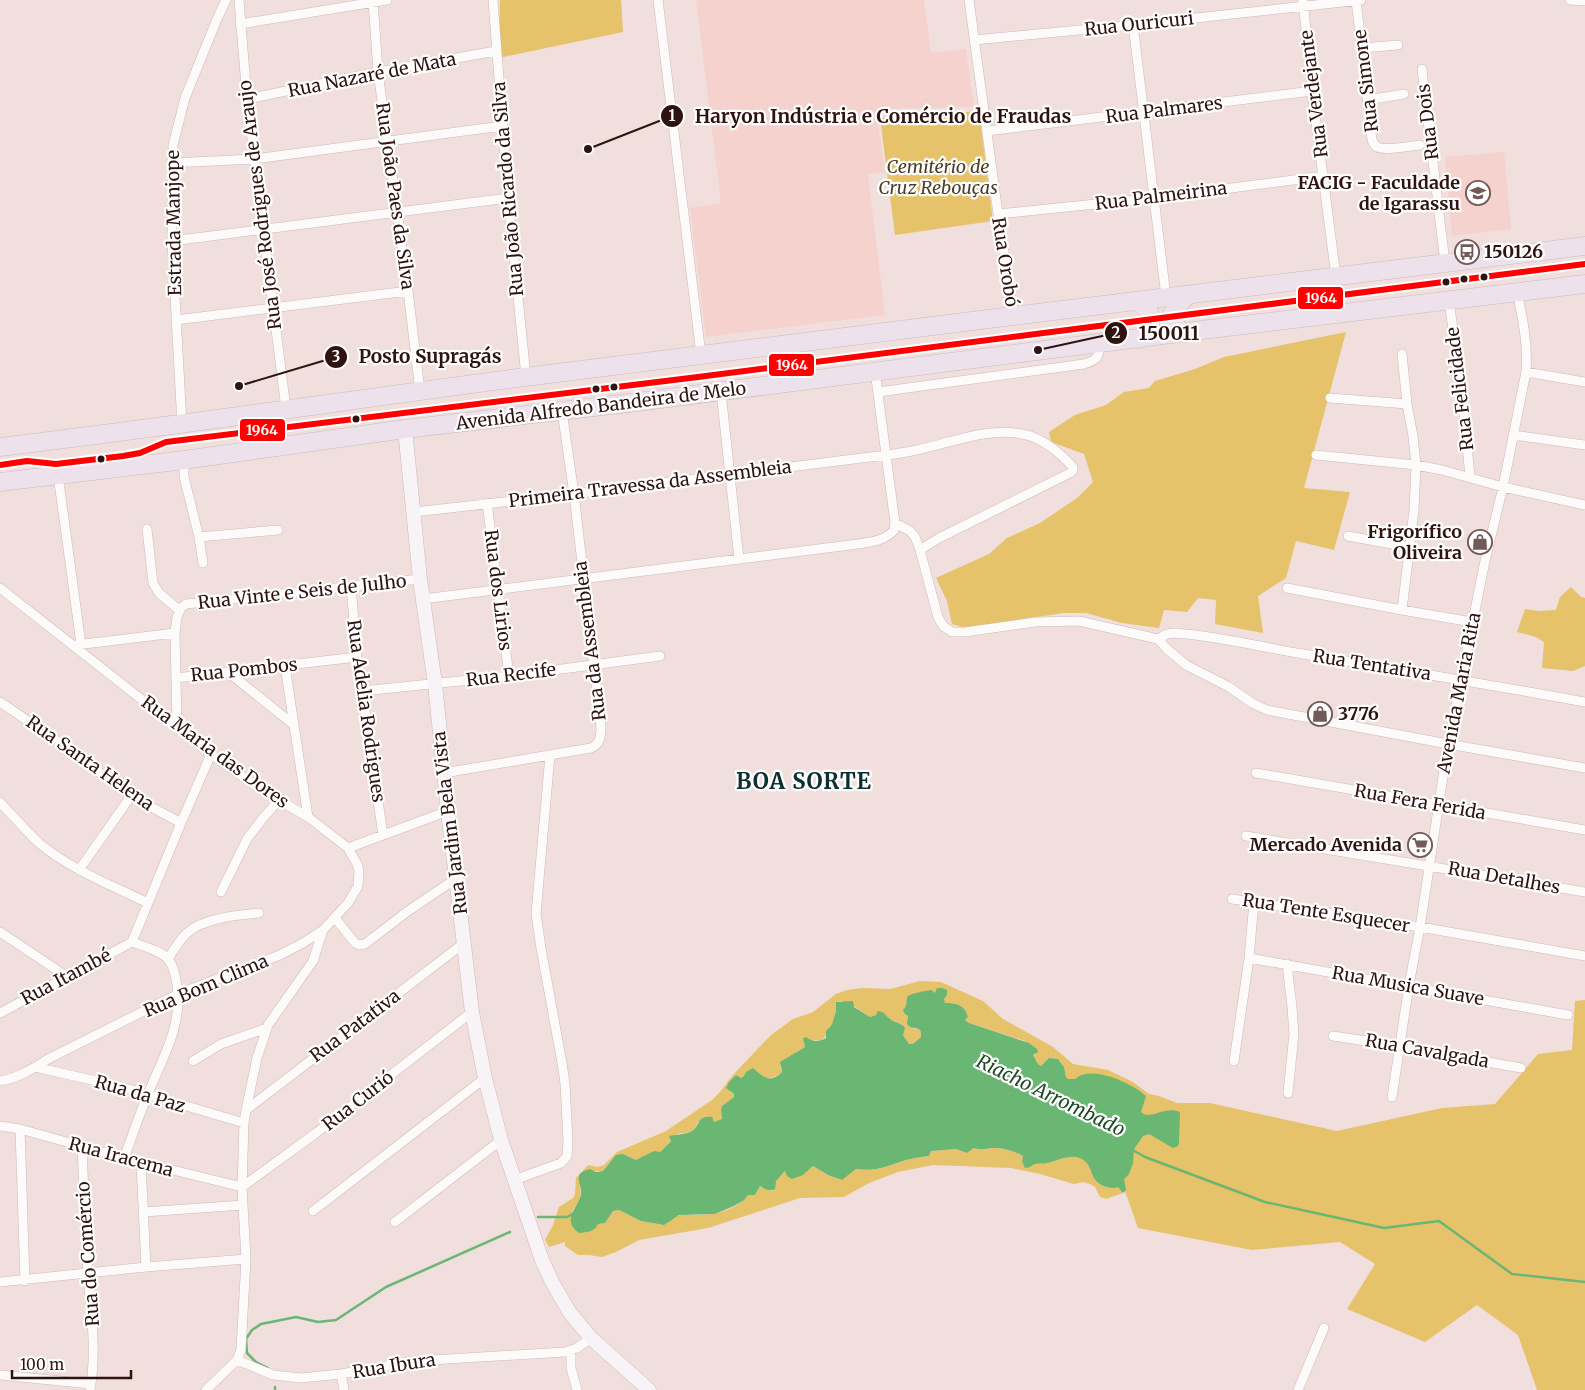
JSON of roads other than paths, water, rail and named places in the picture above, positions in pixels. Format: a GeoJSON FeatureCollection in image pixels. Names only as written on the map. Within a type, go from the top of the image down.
{"type":"FeatureCollection","features":[{"type":"Feature","properties":{"kind":"highway","name":"Avenida Alfredo Bandeira de Melo"},"geometry":{"type":"LineString","coordinates":[[0,447],[182,425],[526,377],[1585,246]]}},
{"type":"Feature","properties":{"kind":"highway","name":"Avenida Alfredo Bandeira de Melo"},"geometry":{"type":"LineString","coordinates":[[0,482],[184,460],[405,429],[721,392],[875,371],[1585,284]]}},
{"type":"Feature","properties":{"kind":"highway"},"geometry":{"type":"LineString","coordinates":[[1185,333],[1178,329],[1172,316],[1177,306],[1188,295]]}},
{"type":"Feature","properties":{"kind":"highway"},"geometry":{"type":"LineString","coordinates":[[1137,301],[1151,314],[1152,319],[1150,327],[1140,338]]}},
{"type":"Feature","properties":{"kind":"main road","name":"Rua Jardim Bela Vista"},"geometry":{"type":"LineString","coordinates":[[405,429],[420,580],[435,684],[472,1012],[485,1078],[501,1140],[514,1180],[542,1260],[552,1282],[570,1313],[591,1338],[650,1390]]}},
{"type":"Feature","properties":{"kind":"street","name":"Estrada Manjope"},"geometry":{"type":"LineString","coordinates":[[182,425],[172,242],[172,145],[185,98],[226,0]]}},
{"type":"Feature","properties":{"kind":"street","name":"Rua José Rodrigues de Araujo"},"geometry":{"type":"LineString","coordinates":[[239,0],[247,99],[286,409]]}},
{"type":"Feature","properties":{"kind":"street"},"geometry":{"type":"LineString","coordinates":[[240,24],[387,0]]}},
{"type":"Feature","properties":{"kind":"street","name":"Rua João Ricardo da Silva"},"geometry":{"type":"LineString","coordinates":[[493,0],[508,198],[526,377]]}},
{"type":"Feature","properties":{"kind":"street"},"geometry":{"type":"LineString","coordinates":[[658,0],[701,355]]}},
{"type":"Feature","properties":{"kind":"street","name":"Rua Orobó"},"geometry":{"type":"LineString","coordinates":[[969,0],[1014,316]]}},
{"type":"Feature","properties":{"kind":"street","name":"Rua Simone"},"geometry":{"type":"LineString","coordinates":[[1356,0],[1372,140],[1377,147],[1385,148],[1420,145]]}},
{"type":"Feature","properties":{"kind":"street","name":"Rua Ouricuri"},"geometry":{"type":"LineString","coordinates":[[974,40],[1133,24],[1303,3],[1361,0]]}},
{"type":"Feature","properties":{"kind":"street"},"geometry":{"type":"LineString","coordinates":[[1570,0],[1585,1]]}},
{"type":"Feature","properties":{"kind":"street","name":"Rua João Paes da Silva"},"geometry":{"type":"LineString","coordinates":[[373,1],[378,72],[420,391]]}},
{"type":"Feature","properties":{"kind":"street","name":"Rua Verdejante"},"geometry":{"type":"LineString","coordinates":[[1303,3],[1312,91],[1336,277]]}},
{"type":"Feature","properties":{"kind":"street"},"geometry":{"type":"LineString","coordinates":[[1133,24],[1166,297]]}},
{"type":"Feature","properties":{"kind":"street"},"geometry":{"type":"LineString","coordinates":[[1362,48],[1398,45]]}},
{"type":"Feature","properties":{"kind":"street","name":"Rua Nazaré de Mata"},"geometry":{"type":"LineString","coordinates":[[247,99],[378,72],[496,51]]}},
{"type":"Feature","properties":{"kind":"street","name":"Rua Dois"},"geometry":{"type":"LineString","coordinates":[[1422,69],[1445,263]]}},
{"type":"Feature","properties":{"kind":"street","name":"Rua Palmares"},"geometry":{"type":"LineString","coordinates":[[987,131],[1312,91]]}},
{"type":"Feature","properties":{"kind":"street"},"geometry":{"type":"LineString","coordinates":[[1368,100],[1404,94]]}},
{"type":"Feature","properties":{"kind":"street"},"geometry":{"type":"LineString","coordinates":[[171,163],[254,159],[502,126]]}},
{"type":"Feature","properties":{"kind":"street","name":"Rua Palmeirina"},"geometry":{"type":"LineString","coordinates":[[998,214],[1154,198],[1324,176]]}},
{"type":"Feature","properties":{"kind":"street"},"geometry":{"type":"LineString","coordinates":[[172,242],[508,198]]}},
{"type":"Feature","properties":{"kind":"street"},"geometry":{"type":"LineString","coordinates":[[176,320],[408,291]]}},
{"type":"Feature","properties":{"kind":"street","name":"Avenida Maria Rita"},"geometry":{"type":"LineString","coordinates":[[1392,1096],[1460,679],[1503,487],[1526,372],[1525,329],[1518,292]]}},
{"type":"Feature","properties":{"kind":"street","name":"Rua Felicidade"},"geometry":{"type":"LineString","coordinates":[[1448,301],[1462,392],[1470,477]]}},
{"type":"Feature","properties":{"kind":"street"},"geometry":{"type":"LineString","coordinates":[[878,392],[1094,362],[1099,354],[1100,343]]}},
{"type":"Feature","properties":{"kind":"street"},"geometry":{"type":"LineString","coordinates":[[1402,354],[1416,465],[1414,510],[1402,610]]}},
{"type":"Feature","properties":{"kind":"street"},"geometry":{"type":"LineString","coordinates":[[423,599],[877,541],[891,534],[895,523],[875,371]]}},
{"type":"Feature","properties":{"kind":"street"},"geometry":{"type":"LineString","coordinates":[[1526,372],[1585,382]]}},
{"type":"Feature","properties":{"kind":"street"},"geometry":{"type":"LineString","coordinates":[[721,392],[739,559]]}},
{"type":"Feature","properties":{"kind":"street"},"geometry":{"type":"LineString","coordinates":[[1330,398],[1407,404]]}},
{"type":"Feature","properties":{"kind":"street","name":"Rua da Assembleia"},"geometry":{"type":"LineString","coordinates":[[444,773],[591,748],[599,741],[601,727],[574,494],[562,411]]}},
{"type":"Feature","properties":{"kind":"street","name":"Primeira Travessa da Assembleia"},"geometry":{"type":"LineString","coordinates":[[414,512],[886,455],[915,451],[974,435],[1004,432],[1024,434],[1041,441],[1062,454],[1073,467],[1070,473],[940,538],[920,550]]}},
{"type":"Feature","properties":{"kind":"street"},"geometry":{"type":"LineString","coordinates":[[1513,435],[1585,446]]}},
{"type":"Feature","properties":{"kind":"street"},"geometry":{"type":"LineString","coordinates":[[1316,456],[1416,465],[1585,505]]}},
{"type":"Feature","properties":{"kind":"street"},"geometry":{"type":"LineString","coordinates":[[184,460],[184,477],[199,537],[203,563]]}},
{"type":"Feature","properties":{"kind":"street"},"geometry":{"type":"LineString","coordinates":[[58,475],[81,644]]}},
{"type":"Feature","properties":{"kind":"street","name":"Rua dos Lirios"},"geometry":{"type":"LineString","coordinates":[[487,503],[509,676]]}},
{"type":"Feature","properties":{"kind":"street"},"geometry":{"type":"LineString","coordinates":[[895,523],[910,531],[915,537],[938,617],[943,626],[952,632],[965,632],[1036,622],[1079,620],[1158,639],[1186,665],[1267,710],[1585,768]]}},
{"type":"Feature","properties":{"kind":"street"},"geometry":{"type":"LineString","coordinates":[[147,529],[153,583],[159,594],[179,610]]}},
{"type":"Feature","properties":{"kind":"street"},"geometry":{"type":"LineString","coordinates":[[199,537],[278,530]]}},
{"type":"Feature","properties":{"kind":"street"},"geometry":{"type":"LineString","coordinates":[[1348,536],[1409,547]]}},
{"type":"Feature","properties":{"kind":"street","name":"Rua Vinte e Seis de Julho"},"geometry":{"type":"LineString","coordinates":[[175,633],[179,610],[190,603],[420,580]]}},
{"type":"Feature","properties":{"kind":"street","name":"Rua Adelia Rodrigues"},"geometry":{"type":"LineString","coordinates":[[351,587],[357,657],[383,835]]}},
{"type":"Feature","properties":{"kind":"street","name":"Rua Maria das Dores"},"geometry":{"type":"LineString","coordinates":[[0,588],[211,754],[260,789],[308,817],[348,848]]}},
{"type":"Feature","properties":{"kind":"street"},"geometry":{"type":"LineString","coordinates":[[1287,588],[1472,622]]}},
{"type":"Feature","properties":{"kind":"street"},"geometry":{"type":"LineString","coordinates":[[71,645],[175,633]]}},
{"type":"Feature","properties":{"kind":"street","name":"Rua Pombos"},"geometry":{"type":"LineString","coordinates":[[175,633],[176,678],[357,657]]}},
{"type":"Feature","properties":{"kind":"street","name":"Rua Tentativa"},"geometry":{"type":"LineString","coordinates":[[1158,639],[1167,634],[1226,638],[1278,650],[1460,679],[1585,702]]}},
{"type":"Feature","properties":{"kind":"street","name":"Rua Recife"},"geometry":{"type":"LineString","coordinates":[[362,691],[509,676],[660,656]]}},
{"type":"Feature","properties":{"kind":"street"},"geometry":{"type":"LineString","coordinates":[[285,666],[308,817]]}},
{"type":"Feature","properties":{"kind":"street"},"geometry":{"type":"LineString","coordinates":[[228,672],[294,725]]}},
{"type":"Feature","properties":{"kind":"street"},"geometry":{"type":"LineString","coordinates":[[176,678],[176,727]]}},
{"type":"Feature","properties":{"kind":"street","name":"Rua Santa Helena"},"geometry":{"type":"LineString","coordinates":[[0,702],[56,740],[131,796],[181,823]]}},
{"type":"Feature","properties":{"kind":"street"},"geometry":{"type":"LineString","coordinates":[[124,1158],[175,1026],[178,1009],[178,994],[174,973],[168,958],[132,942],[211,754]]}},
{"type":"Feature","properties":{"kind":"street"},"geometry":{"type":"LineString","coordinates":[[514,1180],[561,1163],[566,1158],[567,1151],[567,1110],[562,1063],[540,948],[536,914],[550,755]]}},
{"type":"Feature","properties":{"kind":"street","name":"Rua Fera Ferida"},"geometry":{"type":"LineString","coordinates":[[1256,773],[1585,830]]}},
{"type":"Feature","properties":{"kind":"street"},"geometry":{"type":"LineString","coordinates":[[79,870],[131,796]]}},
{"type":"Feature","properties":{"kind":"street"},"geometry":{"type":"LineString","coordinates":[[221,892],[248,839],[279,800]]}},
{"type":"Feature","properties":{"kind":"street"},"geometry":{"type":"LineString","coordinates":[[0,802],[41,844],[79,870],[148,903]]}},
{"type":"Feature","properties":{"kind":"street"},"geometry":{"type":"LineString","coordinates":[[348,848],[448,811]]}},
{"type":"Feature","properties":{"kind":"street","name":"Rua Detalhes"},"geometry":{"type":"LineString","coordinates":[[1246,836],[1585,892]]}},
{"type":"Feature","properties":{"kind":"street","name":"Rua Bom Clima"},"geometry":{"type":"LineString","coordinates":[[0,1081],[15,1077],[36,1067],[48,1059],[178,994],[280,955],[323,930],[348,903],[358,886],[357,864],[348,848]]}},
{"type":"Feature","properties":{"kind":"street"},"geometry":{"type":"LineString","coordinates":[[335,918],[355,943],[359,945],[365,944],[408,911],[457,878]]}},
{"type":"Feature","properties":{"kind":"street","name":"Rua Tente Esquecer"},"geometry":{"type":"LineString","coordinates":[[1232,899],[1420,927],[1585,956]]}},
{"type":"Feature","properties":{"kind":"street"},"geometry":{"type":"LineString","coordinates":[[1234,1062],[1249,958],[1254,902]]}},
{"type":"Feature","properties":{"kind":"street"},"geometry":{"type":"LineString","coordinates":[[168,958],[186,934],[195,927],[220,919],[259,913]]}},
{"type":"Feature","properties":{"kind":"street"},"geometry":{"type":"LineString","coordinates":[[206,1390],[237,1360],[241,1350],[246,1259],[242,1187],[244,1123],[257,1058],[266,1028],[313,961],[323,930]]}},
{"type":"Feature","properties":{"kind":"street"},"geometry":{"type":"LineString","coordinates":[[0,932],[66,976]]}},
{"type":"Feature","properties":{"kind":"street","name":"Rua Itambé"},"geometry":{"type":"LineString","coordinates":[[0,1013],[132,942]]}},
{"type":"Feature","properties":{"kind":"street","name":"Rua Patativa"},"geometry":{"type":"LineString","coordinates":[[246,1110],[464,943]]}},
{"type":"Feature","properties":{"kind":"street","name":"Rua Musica Suave"},"geometry":{"type":"LineString","coordinates":[[1249,958],[1409,985],[1568,1015]]}},
{"type":"Feature","properties":{"kind":"street"},"geometry":{"type":"LineString","coordinates":[[1287,964],[1294,1034],[1288,1093]]}},
{"type":"Feature","properties":{"kind":"street","name":"Rua Curió"},"geometry":{"type":"LineString","coordinates":[[242,1187],[316,1133],[472,1012]]}},
{"type":"Feature","properties":{"kind":"street"},"geometry":{"type":"LineString","coordinates":[[193,1061],[221,1044],[266,1028]]}},
{"type":"Feature","properties":{"kind":"street","name":"Rua Cavalgada"},"geometry":{"type":"LineString","coordinates":[[1333,1036],[1521,1068]]}},
{"type":"Feature","properties":{"kind":"street","name":"Rua da Paz"},"geometry":{"type":"LineString","coordinates":[[36,1067],[94,1080],[244,1123]]}},
{"type":"Feature","properties":{"kind":"street"},"geometry":{"type":"LineString","coordinates":[[313,1211],[485,1078]]}},
{"type":"Feature","properties":{"kind":"street","name":"Rua Iracema"},"geometry":{"type":"LineString","coordinates":[[0,1126],[20,1129],[141,1163],[242,1187]]}},
{"type":"Feature","properties":{"kind":"street"},"geometry":{"type":"LineString","coordinates":[[20,1129],[25,1280]]}},
{"type":"Feature","properties":{"kind":"street"},"geometry":{"type":"LineString","coordinates":[[395,1222],[501,1140]]}},
{"type":"Feature","properties":{"kind":"street","name":"Rua do Comércio"},"geometry":{"type":"LineString","coordinates":[[82,1147],[94,1353],[91,1387]]}},
{"type":"Feature","properties":{"kind":"street"},"geometry":{"type":"LineString","coordinates":[[141,1163],[146,1267]]}},
{"type":"Feature","properties":{"kind":"street"},"geometry":{"type":"LineString","coordinates":[[144,1212],[243,1205]]}},
{"type":"Feature","properties":{"kind":"street"},"geometry":{"type":"LineString","coordinates":[[0,1282],[246,1259]]}},
{"type":"Feature","properties":{"kind":"street"},"geometry":{"type":"LineString","coordinates":[[1298,1390],[1324,1328]]}},
{"type":"Feature","properties":{"kind":"street","name":"Rua Ibura"},"geometry":{"type":"LineString","coordinates":[[237,1360],[266,1373],[301,1378],[341,1374],[424,1360],[571,1351],[591,1338]]}},
{"type":"Feature","properties":{"kind":"street"},"geometry":{"type":"LineString","coordinates":[[571,1351],[571,1368],[577,1390]]}},
{"type":"Feature","properties":{"kind":"street"},"geometry":{"type":"LineString","coordinates":[[0,1374],[91,1387]]}},
{"type":"Feature","properties":{"kind":"street"},"geometry":{"type":"LineString","coordinates":[[341,1374],[344,1390]]}},
{"type":"Feature","properties":{"kind":"water"},"geometry":{"type":"Polygon","coordinates":[[[937,988],[947,990],[947,995],[944,999],[945,1003],[957,1004],[963,1007],[968,1017],[965,1020],[969,1023],[1029,1043],[1037,1049],[1038,1052],[1033,1055],[1041,1066],[1049,1058],[1058,1059],[1064,1067],[1068,1079],[1075,1079],[1082,1075],[1101,1074],[1122,1081],[1146,1096],[1141,1112],[1145,1114],[1149,1115],[1169,1110],[1180,1112],[1178,1146],[1173,1148],[1149,1134],[1143,1136],[1134,1149],[1133,1163],[1129,1174],[1124,1179],[1126,1190],[1123,1193],[1118,1187],[1109,1188],[1099,1183],[1094,1178],[1087,1163],[1078,1157],[1035,1164],[1025,1168],[1022,1161],[1023,1156],[1009,1150],[974,1148],[967,1153],[956,1149],[931,1151],[929,1156],[909,1159],[876,1169],[856,1169],[842,1180],[828,1175],[813,1166],[803,1175],[792,1179],[787,1176],[785,1171],[776,1181],[775,1189],[773,1190],[760,1186],[755,1195],[748,1195],[734,1206],[715,1214],[679,1215],[664,1225],[641,1221],[619,1210],[613,1211],[605,1223],[598,1224],[595,1229],[590,1231],[579,1233],[574,1228],[571,1219],[581,1194],[580,1174],[590,1169],[596,1172],[603,1171],[616,1155],[623,1154],[636,1160],[654,1151],[660,1152],[671,1141],[669,1136],[690,1132],[696,1128],[703,1118],[712,1117],[714,1122],[722,1119],[722,1106],[734,1097],[734,1094],[726,1088],[729,1082],[736,1075],[741,1078],[753,1068],[767,1078],[778,1076],[782,1072],[780,1062],[805,1047],[803,1038],[806,1037],[816,1041],[826,1038],[826,1031],[832,1024],[836,1011],[836,1002],[853,1001],[854,1007],[870,1017],[876,1015],[878,1011],[882,1012],[905,1028],[903,1035],[909,1044],[913,1044],[921,1037],[921,1032],[919,1029],[910,1027],[907,1024],[908,1016],[903,1010],[906,1006],[907,997],[915,993],[931,990],[935,993],[937,988]]]}},
{"type":"Feature","properties":{"kind":"waterway","name":"Riacho Arrombado"},"geometry":{"type":"LineString","coordinates":[[1131,1149],[1145,1157],[1265,1202],[1384,1228],[1439,1221],[1512,1274],[1585,1282]]}},
{"type":"Feature","properties":{"kind":"waterway","name":"Riacho Arrombado"},"geometry":{"type":"LineString","coordinates":[[538,1217],[567,1217],[573,1214]]}},
{"type":"Feature","properties":{"kind":"waterway","name":"Riacho Arrombado"},"geometry":{"type":"LineString","coordinates":[[268,1368],[256,1362],[247,1353],[246,1339],[252,1330],[261,1324],[296,1317],[318,1322],[336,1320],[386,1287],[510,1232]]}},
{"type":"Feature","properties":{"kind":"place","name":"Haryon Indústria e Comércio de Fraudas"},"geometry":{"type":"Point","coordinates":[588,149]}},
{"type":"Feature","properties":{"kind":"place","name":"FACIG - Faculdade de Igarassu"},"geometry":{"type":"Point","coordinates":[1478,193]}},
{"type":"Feature","properties":{"kind":"place","name":"150126"},"geometry":{"type":"Point","coordinates":[1467,252]}},
{"type":"Feature","properties":{"kind":"place","name":"150011"},"geometry":{"type":"Point","coordinates":[1038,350]}},
{"type":"Feature","properties":{"kind":"place","name":"Posto Supragás"},"geometry":{"type":"Point","coordinates":[239,386]}},
{"type":"Feature","properties":{"kind":"place","name":"Frigorífico Oliveira"},"geometry":{"type":"Point","coordinates":[1480,542]}},
{"type":"Feature","properties":{"kind":"place","name":"3776"},"geometry":{"type":"Point","coordinates":[1320,714]}},
{"type":"Feature","properties":{"kind":"place","name":"Mercado Avenida"},"geometry":{"type":"Point","coordinates":[1420,845]}},
{"type":"Feature","properties":{"kind":"district","name":"BOA SORTE"},"geometry":{"type":"Point","coordinates":[804,781]}},
{"type":"Feature","properties":{"kind":"park label","name":"Cemitério de Cruz Rebouças"},"geometry":{"type":"Point","coordinates":[938,177]}}]}
